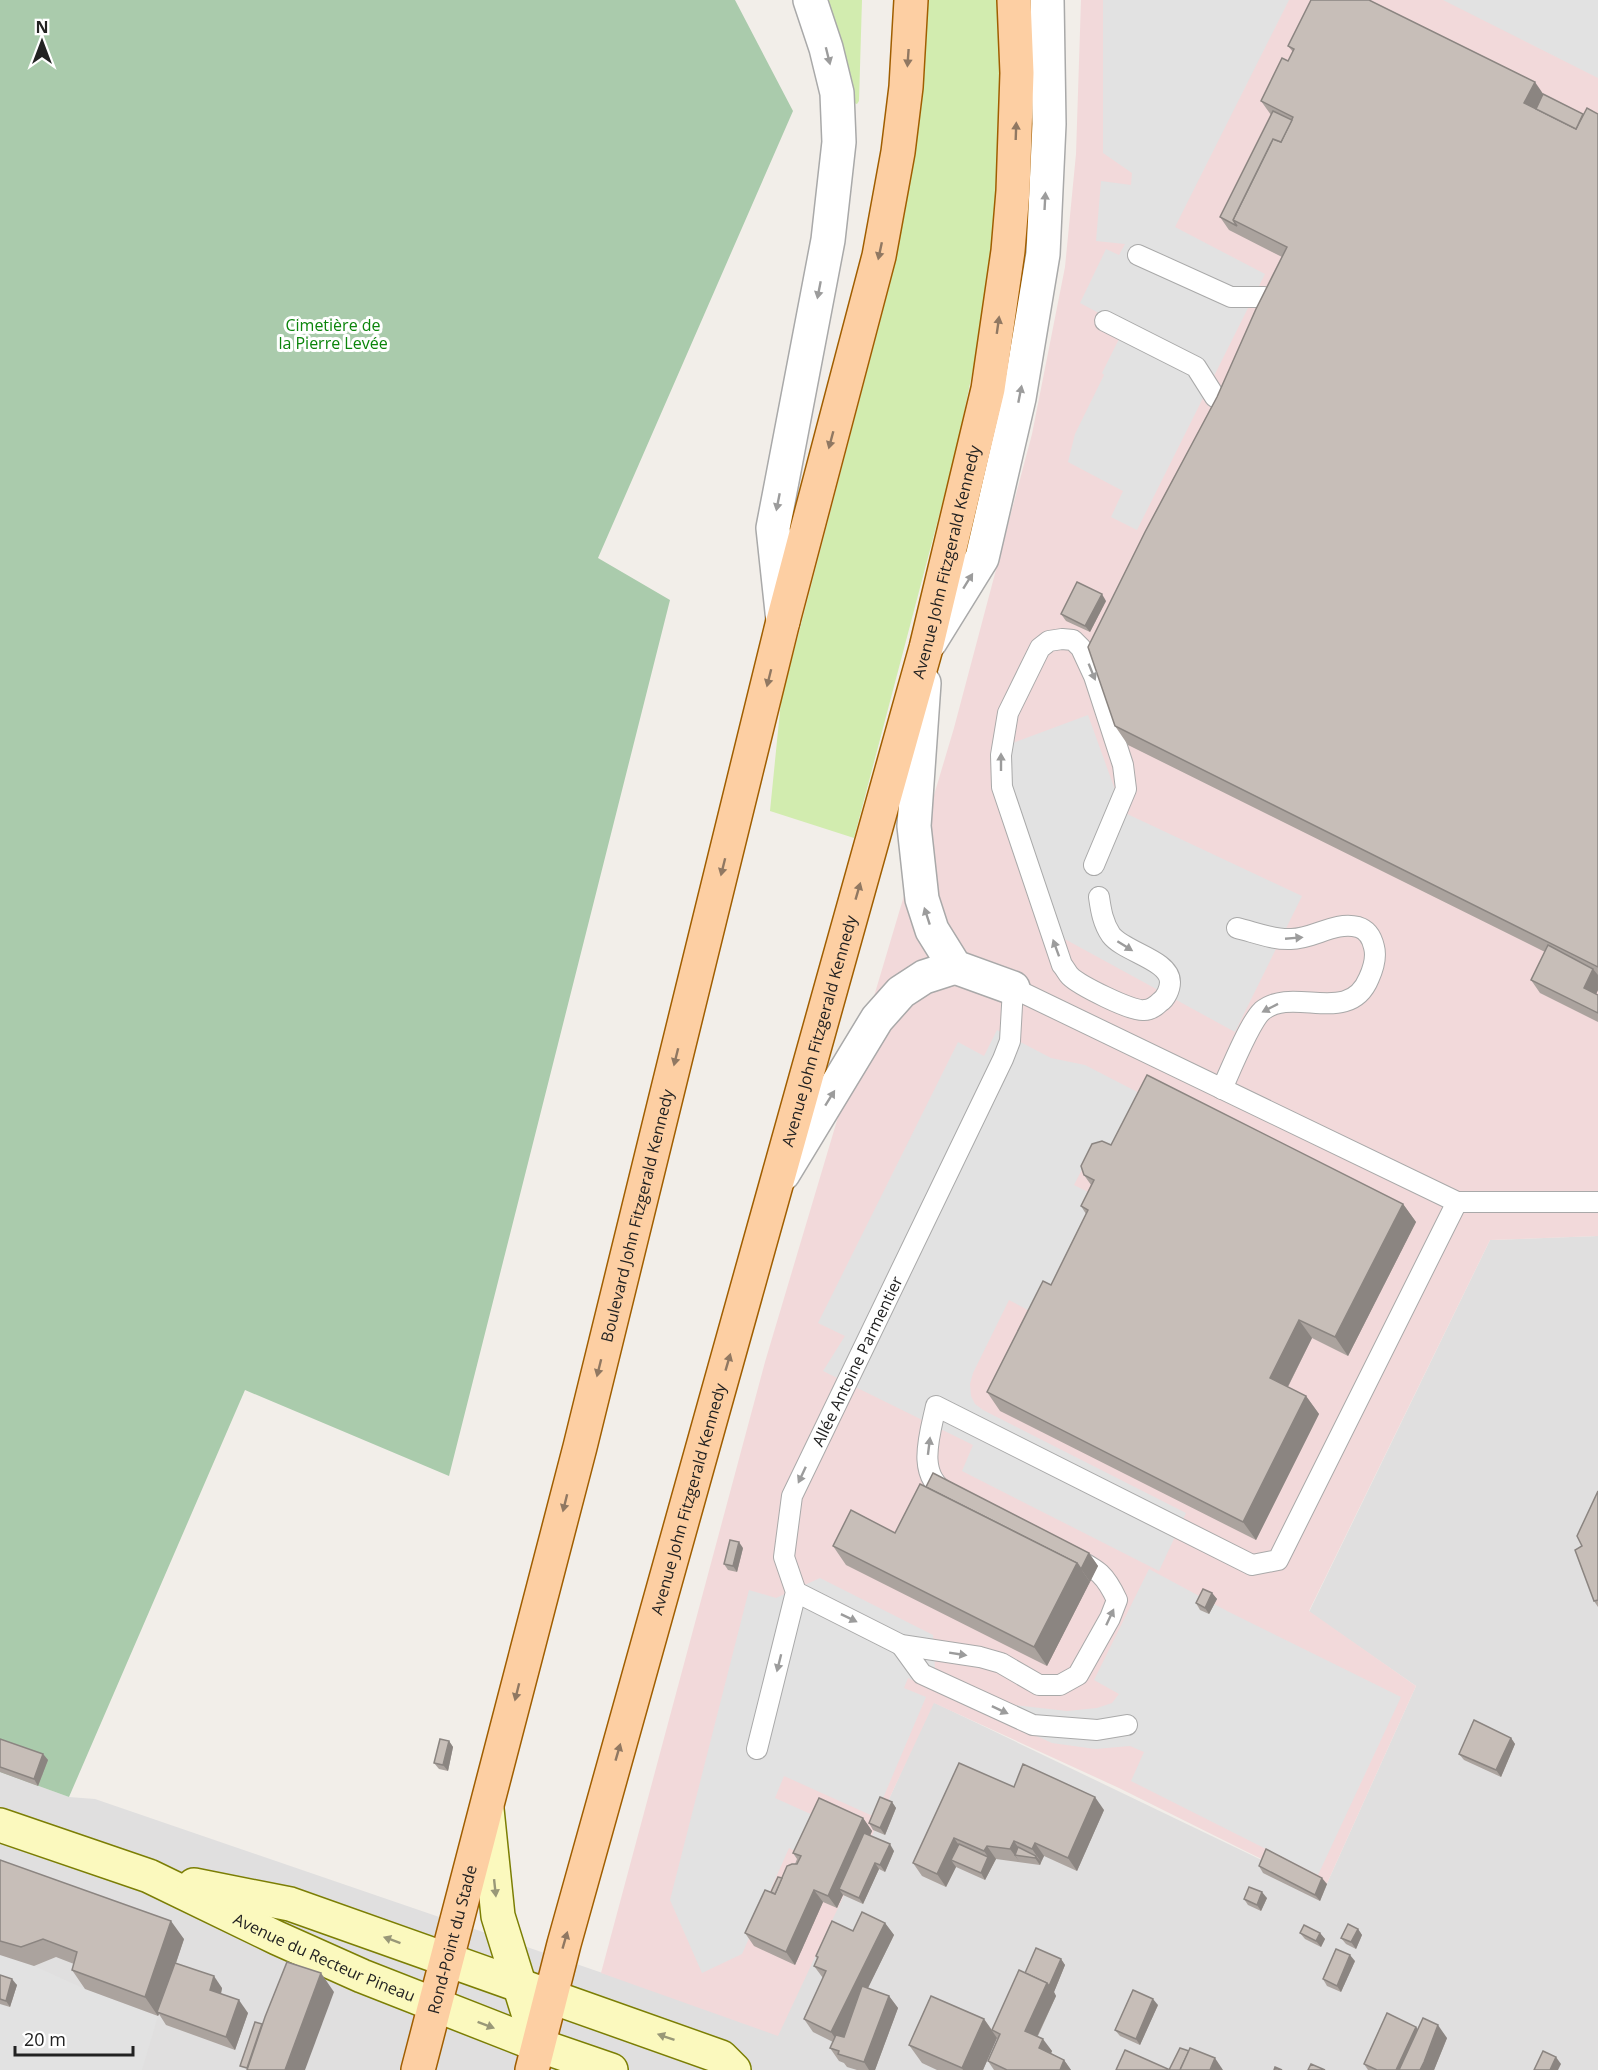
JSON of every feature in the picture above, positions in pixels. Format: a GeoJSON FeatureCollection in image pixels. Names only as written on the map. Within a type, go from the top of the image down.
{"type":"FeatureCollection","features":[{"type":"Feature","properties":{"kind":"main road"},"geometry":{"type":"LineString","coordinates":[[783,621],[879,256],[898,152],[906,87],[911,0]]}},
{"type":"Feature","properties":{"kind":"main road","name":"Avenue John Fitzgerald Kennedy"},"geometry":{"type":"LineString","coordinates":[[535,2058],[550,1996],[926,648],[988,389],[1008,251],[1016,133],[1017,73],[1014,0]]}},
{"type":"Feature","properties":{"kind":"main road","name":"Boulevard John Fitzgerald Kennedy"},"geometry":{"type":"LineString","coordinates":[[487,1809],[580,1447],[783,621]]}},
{"type":"Feature","properties":{"kind":"main road"},"geometry":{"type":"LineString","coordinates":[[487,1809],[498,1916],[520,1986],[535,2058]]}},
{"type":"Feature","properties":{"kind":"main road","name":"Rond-Point du Stade"},"geometry":{"type":"LineString","coordinates":[[418,2070],[487,1809]]}},
{"type":"Feature","properties":{"kind":"main road","name":"Avenue du Recteur Pineau"},"geometry":{"type":"LineString","coordinates":[[0,1825],[148,1876],[277,1938],[434,2006],[535,2058],[611,2070]]}},
{"type":"Feature","properties":{"kind":"main road","name":"Avenue du Recteur Pineau"},"geometry":{"type":"LineString","coordinates":[[148,1876],[290,1904],[721,2057],[734,2070]]}},
{"type":"Feature","properties":{"kind":"street"},"geometry":{"type":"LineString","coordinates":[[783,621],[773,528],[828,240],[839,142],[837,93],[826,48],[810,0]]}},
{"type":"Feature","properties":{"kind":"street"},"geometry":{"type":"LineString","coordinates":[[955,968],[932,930],[922,899],[914,826],[926,648],[982,558],[1019,398],[1043,254],[1049,124],[1047,0]]}},
{"type":"Feature","properties":{"kind":"street"},"geometry":{"type":"LineString","coordinates":[[778,1183],[877,1019],[901,992],[924,977],[955,968],[1013,988]]}},
{"type":"Feature","properties":{"kind":"lane"},"geometry":{"type":"LineString","coordinates":[[1137,255],[1231,297],[1264,297],[1306,313]]}},
{"type":"Feature","properties":{"kind":"lane"},"geometry":{"type":"LineString","coordinates":[[1105,321],[1196,367],[1215,397],[1257,417]]}},
{"type":"Feature","properties":{"kind":"lane"},"geometry":{"type":"LineString","coordinates":[[1094,865],[1126,789],[1123,765],[1094,676],[1081,648],[1073,640],[1049,641],[1040,648],[1008,712],[1001,755],[1002,787],[1062,965],[1071,977],[1120,1004],[1134,1010],[1145,1010],[1155,1006],[1168,992],[1170,983],[1168,975],[1163,968],[1112,937],[1103,922],[1099,897]]}},
{"type":"Feature","properties":{"kind":"lane"},"geometry":{"type":"LineString","coordinates":[[1222,1089],[1254,1022],[1263,1010],[1292,1002],[1330,1004],[1356,997],[1366,987],[1373,970],[1375,954],[1370,935],[1364,929],[1356,926],[1334,927],[1292,940],[1237,928]]}},
{"type":"Feature","properties":{"kind":"lane"},"geometry":{"type":"LineString","coordinates":[[1013,988],[1457,1202],[1598,1202]]}},
{"type":"Feature","properties":{"kind":"lane","name":"Allée Antoine Parmentier"},"geometry":{"type":"LineString","coordinates":[[796,1592],[784,1557],[792,1496],[1003,1059],[1010,1041],[1013,988]]}},
{"type":"Feature","properties":{"kind":"lane"},"geometry":{"type":"LineString","coordinates":[[961,1500],[939,1489],[928,1471],[927,1449],[936,1406],[1252,1565],[1278,1560],[1457,1202]]}},
{"type":"Feature","properties":{"kind":"lane"},"geometry":{"type":"LineString","coordinates":[[757,1749],[796,1592],[901,1645],[980,1657],[1001,1663],[1039,1684],[1060,1685],[1078,1675],[1110,1618],[1117,1600],[1110,1585],[1098,1570],[1056,1548]]}},
{"type":"Feature","properties":{"kind":"lane"},"geometry":{"type":"LineString","coordinates":[[901,1645],[922,1674],[1033,1725],[1097,1730],[1128,1725]]}},
{"type":"Feature","properties":{"kind":"shaded area"},"geometry":{"type":"Polygon","coordinates":[[[1081,0],[1598,0],[1598,1236],[1490,1240],[1309,1611],[1416,1686],[1324,1890],[1119,1788],[934,1703],[778,2036],[601,1973],[765,1362],[954,728],[1032,434],[1065,267],[1076,154],[1081,0]]]}},
{"type":"Feature","properties":{"kind":"shaded area"},"geometry":{"type":"Polygon","coordinates":[[[1103,0],[1289,0],[1175,227],[1265,274],[1137,530],[1111,517],[1123,491],[1068,462],[1075,434],[1125,327],[1080,303],[1106,249],[1119,255],[1125,244],[1096,241],[1101,181],[1131,185],[1132,173],[1103,153],[1103,0]]]}},
{"type":"Feature","properties":{"kind":"shaded area"},"geometry":{"type":"Polygon","coordinates":[[[1443,0],[1598,0],[1598,78],[1443,0]]]}},
{"type":"Feature","properties":{"kind":"shaded area"},"geometry":{"type":"Polygon","coordinates":[[[1088,715],[1123,812],[1302,896],[1235,1032],[1061,937],[1010,784],[1010,744],[1088,715]]]}},
{"type":"Feature","properties":{"kind":"shaded area"},"geometry":{"type":"Polygon","coordinates":[[[997,1030],[1051,1058],[1085,1065],[1149,1098],[1119,1159],[1094,1146],[1074,1185],[1100,1198],[1041,1317],[1009,1300],[973,1373],[970,1384],[971,1396],[975,1404],[983,1410],[1186,1513],[1159,1571],[962,1471],[973,1445],[823,1371],[845,1336],[818,1323],[958,1042],[984,1056],[997,1030]]]}},
{"type":"Feature","properties":{"kind":"shaded area"},"geometry":{"type":"Polygon","coordinates":[[[1598,1236],[1598,2070],[0,2070],[0,1772],[69,1797],[95,1799],[652,1990],[875,1830],[933,1702],[1324,1890],[1416,1686],[1309,1612],[1490,1240],[1598,1236]]]}},
{"type":"Feature","properties":{"kind":"shaded area"},"geometry":{"type":"Polygon","coordinates":[[[1149,1569],[1229,1612],[1401,1697],[1318,1875],[1131,1781],[1144,1752],[1130,1746],[1095,1749],[1052,1743],[908,1678],[904,1688],[926,1697],[875,1817],[784,1776],[775,1798],[815,1816],[799,1853],[789,1848],[742,1954],[702,1973],[670,1900],[749,1590],[776,1598],[820,1578],[933,1635],[935,1669],[1014,1705],[1067,1711],[1097,1708],[1112,1703],[1119,1694],[1094,1680],[1149,1569]]]}},
{"type":"Feature","properties":{"kind":"shaded area"},"geometry":{"type":"Polygon","coordinates":[[[0,1955],[34,1966],[85,1989],[158,2016],[142,2070],[0,2070],[0,1955]]]}},
{"type":"Feature","properties":{"kind":"green space","name":"Cimetière de la Pierre Levée"},"geometry":{"type":"Polygon","coordinates":[[[0,0],[735,0],[793,111],[598,558],[670,600],[449,1476],[245,1390],[69,1797],[0,1772],[0,0]]]}},
{"type":"Feature","properties":{"kind":"green space"},"geometry":{"type":"Polygon","coordinates":[[[826,0],[862,0],[859,101],[857,104],[854,103],[826,0]]]}},
{"type":"Feature","properties":{"kind":"green space"},"geometry":{"type":"Polygon","coordinates":[[[928,0],[998,0],[1000,91],[998,161],[988,283],[980,336],[955,455],[854,838],[770,811],[781,701],[888,291],[905,213],[922,103],[928,0]]]}},
{"type":"Feature","properties":{"kind":"building"},"geometry":{"type":"Polygon","coordinates":[[[1311,0],[1369,0],[1535,82],[1524,103],[1576,129],[1587,108],[1598,114],[1598,967],[1115,726],[1088,647],[1145,532],[1217,397],[1256,309],[1287,247],[1233,220],[1273,139],[1281,142],[1293,117],[1261,101],[1282,58],[1288,61],[1294,49],[1288,46],[1311,0]]]}},
{"type":"Feature","properties":{"kind":"building"},"geometry":{"type":"Polygon","coordinates":[[[1543,94],[1583,114],[1576,129],[1536,109],[1543,94]]]}},
{"type":"Feature","properties":{"kind":"building"},"geometry":{"type":"Polygon","coordinates":[[[1273,111],[1292,120],[1281,142],[1273,139],[1233,220],[1237,226],[1220,217],[1273,111]]]}},
{"type":"Feature","properties":{"kind":"building"},"geometry":{"type":"Polygon","coordinates":[[[1077,582],[1102,594],[1085,626],[1061,614],[1077,582]]]}},
{"type":"Feature","properties":{"kind":"building"},"geometry":{"type":"Polygon","coordinates":[[[1548,945],[1593,969],[1584,988],[1598,995],[1598,1013],[1531,980],[1548,945]]]}},
{"type":"Feature","properties":{"kind":"building"},"geometry":{"type":"Polygon","coordinates":[[[1147,1075],[1403,1204],[1335,1337],[1299,1320],[1270,1378],[1306,1396],[1243,1522],[987,1392],[1043,1281],[1051,1285],[1088,1210],[1081,1206],[1094,1180],[1084,1175],[1081,1166],[1092,1144],[1102,1141],[1111,1145],[1147,1075]]]}},
{"type":"Feature","properties":{"kind":"building"},"geometry":{"type":"Polygon","coordinates":[[[933,1473],[1089,1553],[1081,1569],[1077,1563],[926,1487],[933,1473]]]}},
{"type":"Feature","properties":{"kind":"building"},"geometry":{"type":"Polygon","coordinates":[[[920,1484],[1077,1563],[1034,1647],[833,1546],[851,1510],[895,1533],[920,1484]]]}},
{"type":"Feature","properties":{"kind":"building"},"geometry":{"type":"Polygon","coordinates":[[[1598,1491],[1598,1600],[1594,1601],[1575,1550],[1582,1546],[1577,1536],[1598,1491]]]}},
{"type":"Feature","properties":{"kind":"building"},"geometry":{"type":"Polygon","coordinates":[[[730,1540],[739,1542],[733,1566],[724,1564],[730,1540]]]}},
{"type":"Feature","properties":{"kind":"building"},"geometry":{"type":"Polygon","coordinates":[[[1203,1589],[1212,1593],[1205,1608],[1196,1603],[1203,1589]]]}},
{"type":"Feature","properties":{"kind":"building"},"geometry":{"type":"Polygon","coordinates":[[[1474,1720],[1511,1738],[1496,1770],[1459,1754],[1474,1720]]]}},
{"type":"Feature","properties":{"kind":"building"},"geometry":{"type":"Polygon","coordinates":[[[0,1739],[43,1754],[34,1779],[0,1767],[0,1739]]]}},
{"type":"Feature","properties":{"kind":"building"},"geometry":{"type":"Polygon","coordinates":[[[440,1739],[449,1741],[443,1765],[434,1763],[440,1739]]]}},
{"type":"Feature","properties":{"kind":"building"},"geometry":{"type":"Polygon","coordinates":[[[959,1763],[1014,1787],[1023,1764],[1095,1797],[1068,1858],[1035,1843],[1032,1849],[1014,1841],[1010,1849],[987,1846],[984,1851],[954,1838],[937,1874],[913,1863],[959,1763]]]}},
{"type":"Feature","properties":{"kind":"building"},"geometry":{"type":"Polygon","coordinates":[[[880,1797],[892,1802],[880,1828],[869,1823],[880,1797]]]}},
{"type":"Feature","properties":{"kind":"building"},"geometry":{"type":"Polygon","coordinates":[[[819,1798],[863,1818],[828,1896],[814,1890],[786,1952],[745,1933],[765,1890],[775,1894],[787,1866],[797,1864],[801,1856],[793,1853],[819,1798]]]}},
{"type":"Feature","properties":{"kind":"building"},"geometry":{"type":"Polygon","coordinates":[[[864,1833],[890,1844],[880,1865],[875,1863],[859,1898],[839,1889],[864,1833]]]}},
{"type":"Feature","properties":{"kind":"building"},"geometry":{"type":"Polygon","coordinates":[[[959,1844],[988,1857],[981,1873],[951,1860],[959,1844]]]}},
{"type":"Feature","properties":{"kind":"building"},"geometry":{"type":"Polygon","coordinates":[[[1018,1847],[1036,1856],[1035,1858],[1015,1855],[1018,1847]]]}},
{"type":"Feature","properties":{"kind":"building"},"geometry":{"type":"Polygon","coordinates":[[[1266,1849],[1322,1878],[1315,1895],[1259,1866],[1266,1849]]]}},
{"type":"Feature","properties":{"kind":"building"},"geometry":{"type":"Polygon","coordinates":[[[0,1860],[171,1921],[145,1997],[72,1970],[77,1952],[43,1939],[21,1947],[0,1941],[0,1860]]]}},
{"type":"Feature","properties":{"kind":"building"},"geometry":{"type":"Polygon","coordinates":[[[778,1877],[782,1878],[775,1894],[771,1892],[778,1877]]]}},
{"type":"Feature","properties":{"kind":"building"},"geometry":{"type":"Polygon","coordinates":[[[1249,1887],[1262,1892],[1257,1905],[1244,1899],[1249,1887]]]}},
{"type":"Feature","properties":{"kind":"building"},"geometry":{"type":"Polygon","coordinates":[[[862,1912],[885,1923],[831,2032],[804,2019],[826,1971],[814,1966],[818,1957],[816,1956],[832,1921],[853,1931],[862,1912]]]}},
{"type":"Feature","properties":{"kind":"building"},"geometry":{"type":"Polygon","coordinates":[[[1348,1924],[1358,1929],[1351,1942],[1341,1938],[1348,1924]]]}},
{"type":"Feature","properties":{"kind":"building"},"geometry":{"type":"Polygon","coordinates":[[[1304,1925],[1320,1933],[1316,1941],[1300,1933],[1304,1925]]]}},
{"type":"Feature","properties":{"kind":"building"},"geometry":{"type":"Polygon","coordinates":[[[1036,1948],[1061,1959],[1049,1986],[1025,1973],[1036,1948]]]}},
{"type":"Feature","properties":{"kind":"building"},"geometry":{"type":"Polygon","coordinates":[[[1336,1949],[1350,1955],[1337,1986],[1323,1979],[1336,1949]]]}},
{"type":"Feature","properties":{"kind":"building"},"geometry":{"type":"Polygon","coordinates":[[[287,1962],[321,1973],[285,2070],[247,2070],[265,2017],[287,1962]]]}},
{"type":"Feature","properties":{"kind":"building"},"geometry":{"type":"Polygon","coordinates":[[[175,1963],[214,1976],[210,1990],[239,2000],[226,2037],[157,2012],[175,1963]]]}},
{"type":"Feature","properties":{"kind":"building"},"geometry":{"type":"Polygon","coordinates":[[[1019,1970],[1047,1983],[1025,2031],[1043,2039],[1039,2048],[1064,2060],[1060,2070],[1007,2070],[988,2061],[1000,2034],[992,2030],[1019,1970]]]}},
{"type":"Feature","properties":{"kind":"building"},"geometry":{"type":"Polygon","coordinates":[[[0,1975],[12,1979],[6,2001],[0,1999],[0,1975]]]}},
{"type":"Feature","properties":{"kind":"building"},"geometry":{"type":"Polygon","coordinates":[[[862,1986],[889,1996],[864,2062],[838,2054],[839,2051],[830,2048],[836,2035],[844,2037],[862,1986]]]}},
{"type":"Feature","properties":{"kind":"building"},"geometry":{"type":"Polygon","coordinates":[[[1133,1990],[1153,1999],[1136,2039],[1115,2030],[1133,1990]]]}},
{"type":"Feature","properties":{"kind":"building"},"geometry":{"type":"Polygon","coordinates":[[[931,1996],[984,2019],[962,2068],[909,2045],[931,1996]]]}},
{"type":"Feature","properties":{"kind":"building"},"geometry":{"type":"Polygon","coordinates":[[[1387,2013],[1416,2027],[1396,2070],[1377,2070],[1364,2064],[1387,2013]]]}},
{"type":"Feature","properties":{"kind":"building"},"geometry":{"type":"Polygon","coordinates":[[[1423,2018],[1438,2025],[1424,2062],[1420,2070],[1399,2070],[1423,2018]]]}},
{"type":"Feature","properties":{"kind":"building"},"geometry":{"type":"Polygon","coordinates":[[[255,2022],[262,2024],[247,2068],[240,2066],[255,2022]]]}},
{"type":"Feature","properties":{"kind":"building"},"geometry":{"type":"Polygon","coordinates":[[[1180,2048],[1189,2051],[1180,2070],[1169,2070],[1180,2048]]]}},
{"type":"Feature","properties":{"kind":"building"},"geometry":{"type":"Polygon","coordinates":[[[1190,2048],[1215,2058],[1210,2070],[1180,2070],[1190,2048]]]}},
{"type":"Feature","properties":{"kind":"building"},"geometry":{"type":"Polygon","coordinates":[[[1125,2050],[1170,2070],[1116,2070],[1125,2050]]]}},
{"type":"Feature","properties":{"kind":"building"},"geometry":{"type":"Polygon","coordinates":[[[1543,2051],[1556,2057],[1550,2070],[1534,2070],[1543,2051]]]}},
{"type":"Feature","properties":{"kind":"building"},"geometry":{"type":"Polygon","coordinates":[[[1311,2064],[1325,2070],[1308,2070],[1311,2064]]]}}]}
